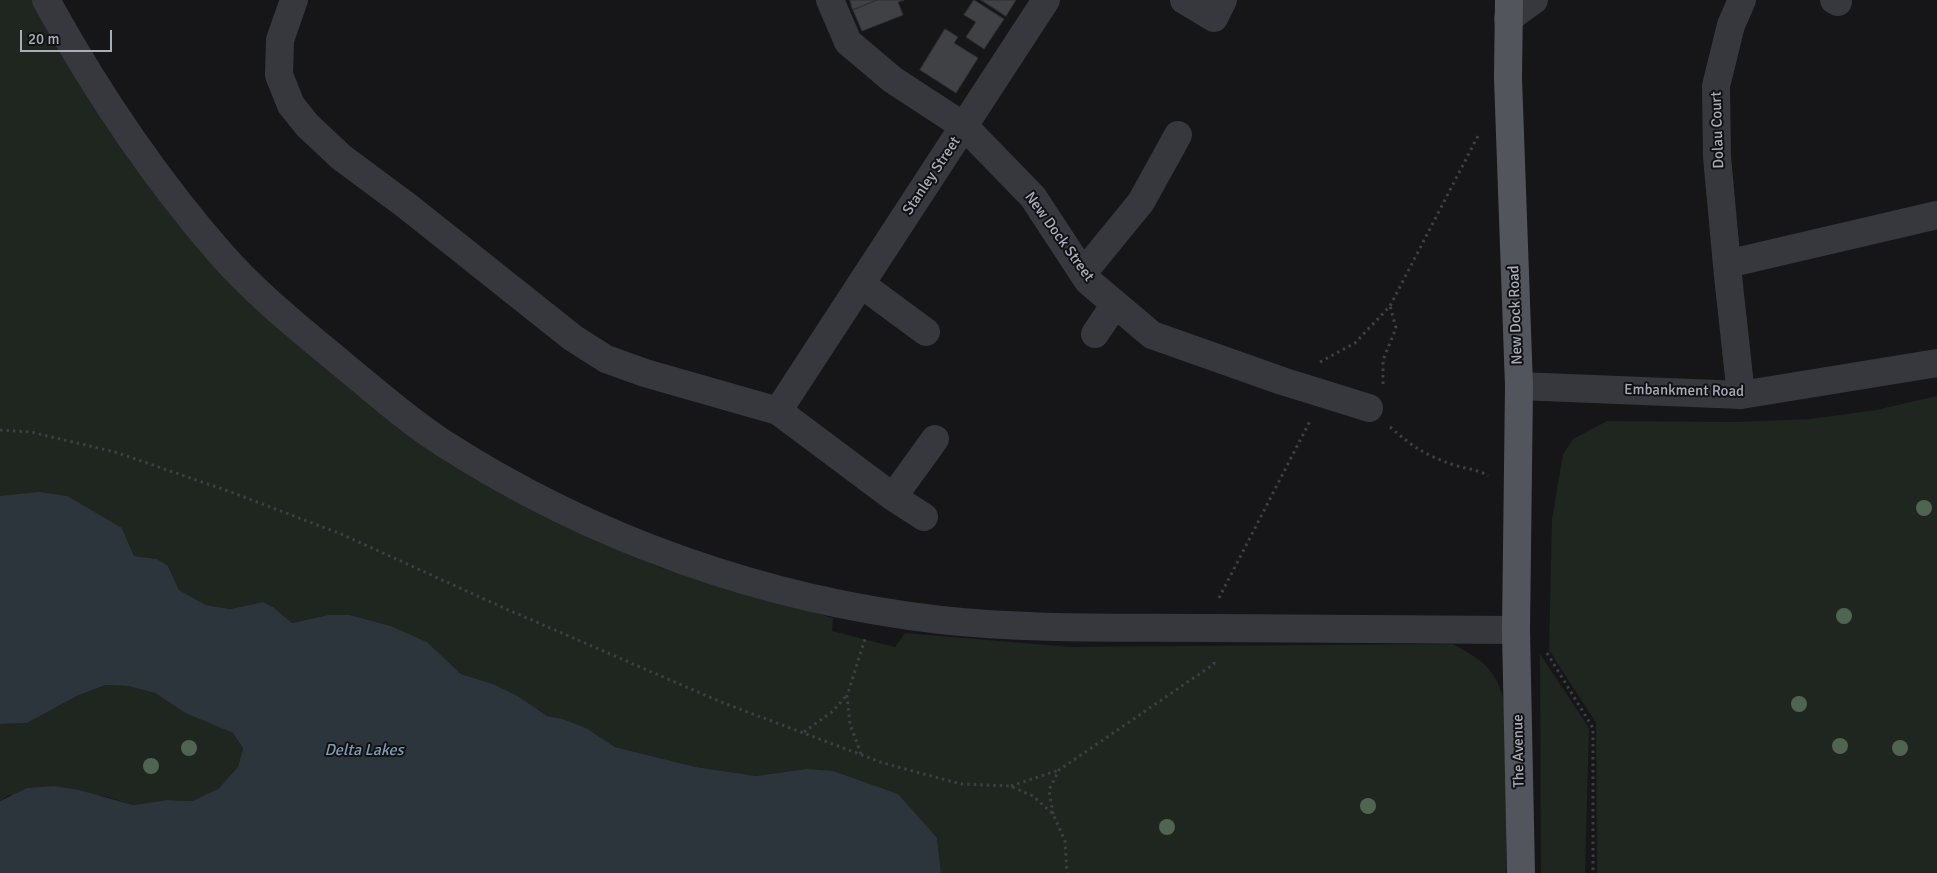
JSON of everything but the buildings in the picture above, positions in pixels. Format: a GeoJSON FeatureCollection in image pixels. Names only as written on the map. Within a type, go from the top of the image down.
{"type":"FeatureCollection","features":[{"type":"Feature","properties":{"kind":"main road","name":"New Dock Road"},"geometry":{"type":"LineString","coordinates":[[1508,10],[1508,88],[1519,386],[1517,639]]}},
{"type":"Feature","properties":{"kind":"main road","name":"The Avenue"},"geometry":{"type":"LineString","coordinates":[[1517,639],[1521,873]]}},
{"type":"Feature","properties":{"kind":"street"},"geometry":{"type":"LineString","coordinates":[[46,0],[79,61],[122,126],[171,193],[224,257],[275,309],[406,416],[442,442],[525,492],[598,528],[746,580],[808,598],[942,620],[1097,628],[1212,628],[1517,639]]}},
{"type":"Feature","properties":{"kind":"street"},"geometry":{"type":"LineString","coordinates":[[294,0],[280,40],[279,75],[291,105],[307,125],[342,157],[407,206],[573,338],[606,359],[645,373],[778,411],[893,497],[924,517]]}},
{"type":"Feature","properties":{"kind":"street","name":"New Dock Street"},"geometry":{"type":"LineString","coordinates":[[830,0],[848,42],[893,80],[965,127],[1033,197],[1088,281],[1152,335],[1282,381],[1369,408]]}},
{"type":"Feature","properties":{"kind":"street","name":"Stanley Street"},"geometry":{"type":"LineString","coordinates":[[778,411],[965,127],[1046,0]]}},
{"type":"Feature","properties":{"kind":"street"},"geometry":{"type":"LineString","coordinates":[[1184,0],[1214,18],[1223,0]]}},
{"type":"Feature","properties":{"kind":"street"},"geometry":{"type":"LineString","coordinates":[[1508,10],[1534,0]]}},
{"type":"Feature","properties":{"kind":"street","name":"Dolau Court"},"geometry":{"type":"LineString","coordinates":[[1742,0],[1731,25],[1716,86],[1717,157],[1742,395]]}},
{"type":"Feature","properties":{"kind":"street"},"geometry":{"type":"LineString","coordinates":[[1083,273],[1141,202],[1178,135]]}},
{"type":"Feature","properties":{"kind":"street"},"geometry":{"type":"LineString","coordinates":[[1727,264],[1937,215]]}},
{"type":"Feature","properties":{"kind":"street"},"geometry":{"type":"LineString","coordinates":[[861,284],[926,332]]}},
{"type":"Feature","properties":{"kind":"street"},"geometry":{"type":"LineString","coordinates":[[1095,334],[1115,304]]}},
{"type":"Feature","properties":{"kind":"street","name":"Embankment Road"},"geometry":{"type":"LineString","coordinates":[[1519,386],[1742,395],[1937,362]]}},
{"type":"Feature","properties":{"kind":"street"},"geometry":{"type":"LineString","coordinates":[[893,497],[936,439]]}},
{"type":"Feature","properties":{"kind":"path"},"geometry":{"type":"LineString","coordinates":[[1282,381],[1355,343],[1390,306],[1481,130]]}},
{"type":"Feature","properties":{"kind":"path"},"geometry":{"type":"LineString","coordinates":[[1390,306],[1396,328],[1383,360],[1385,381],[1369,408],[1417,450],[1455,465],[1481,472],[1518,500]]}},
{"type":"Feature","properties":{"kind":"path"},"geometry":{"type":"LineString","coordinates":[[1212,628],[1213,610],[1324,394]]}},
{"type":"Feature","properties":{"kind":"path"},"geometry":{"type":"LineString","coordinates":[[0,430],[31,432],[115,452],[231,492],[341,534],[633,664],[803,733],[883,762],[961,784],[1010,786],[1059,770],[1214,664]]}},
{"type":"Feature","properties":{"kind":"path"},"geometry":{"type":"LineString","coordinates":[[861,754],[850,724],[847,696],[867,632],[870,609]]}},
{"type":"Feature","properties":{"kind":"path"},"geometry":{"type":"LineString","coordinates":[[1517,639],[1543,647],[1594,728],[1592,873]]}},
{"type":"Feature","properties":{"kind":"path"},"geometry":{"type":"LineString","coordinates":[[803,733],[833,711],[847,696]]}},
{"type":"Feature","properties":{"kind":"path"},"geometry":{"type":"LineString","coordinates":[[1059,770],[1049,790],[1053,814],[1066,841],[1067,873]]}},
{"type":"Feature","properties":{"kind":"path"},"geometry":{"type":"LineString","coordinates":[[1010,786],[1033,796],[1053,814]]}},
{"type":"Feature","properties":{"kind":"shaded area"},"geometry":{"type":"Polygon","coordinates":[[[0,0],[34,0],[179,220],[524,504],[658,567],[833,618],[832,631],[895,647],[905,633],[1070,647],[1453,644],[1482,662],[1488,668],[1498,684],[1506,708],[1506,873],[941,873],[937,838],[806,769],[756,776],[696,767],[615,747],[586,728],[563,719],[547,716],[518,696],[493,684],[461,674],[427,642],[391,626],[350,615],[328,615],[292,623],[273,607],[263,602],[230,609],[206,605],[179,590],[168,566],[157,559],[134,556],[122,528],[0,496],[0,0]]]}},
{"type":"Feature","properties":{"kind":"shaded area"},"geometry":{"type":"Polygon","coordinates":[[[1937,396],[1937,873],[1597,873],[1596,723],[1549,650],[1552,519],[1563,454],[1573,439],[1607,421],[1735,422],[1811,419],[1876,410],[1937,396]]]}},
{"type":"Feature","properties":{"kind":"shaded area"},"geometry":{"type":"Polygon","coordinates":[[[1540,654],[1589,728],[1585,873],[1541,873],[1540,654]]]}},
{"type":"Feature","properties":{"kind":"shaded area"},"geometry":{"type":"Polygon","coordinates":[[[107,685],[128,686],[155,693],[185,713],[233,733],[243,748],[238,767],[218,789],[192,801],[167,800],[133,805],[104,796],[9,795],[0,801],[0,724],[27,723],[77,696],[107,685]]]}},
{"type":"Feature","properties":{"kind":"water","name":"Delta Lakes"},"geometry":{"type":"Polygon","coordinates":[[[39,492],[67,496],[122,528],[134,556],[157,559],[168,566],[179,590],[206,605],[230,609],[263,602],[273,607],[292,623],[328,615],[350,615],[391,626],[427,642],[461,674],[493,684],[518,696],[547,716],[563,719],[586,728],[615,747],[696,767],[756,776],[806,769],[833,771],[898,794],[937,838],[941,873],[0,873],[0,801],[27,788],[54,786],[79,790],[133,805],[167,800],[192,801],[218,789],[238,767],[243,748],[233,733],[185,713],[155,693],[128,686],[106,685],[77,696],[27,723],[0,724],[0,496],[39,492]]]}}]}
